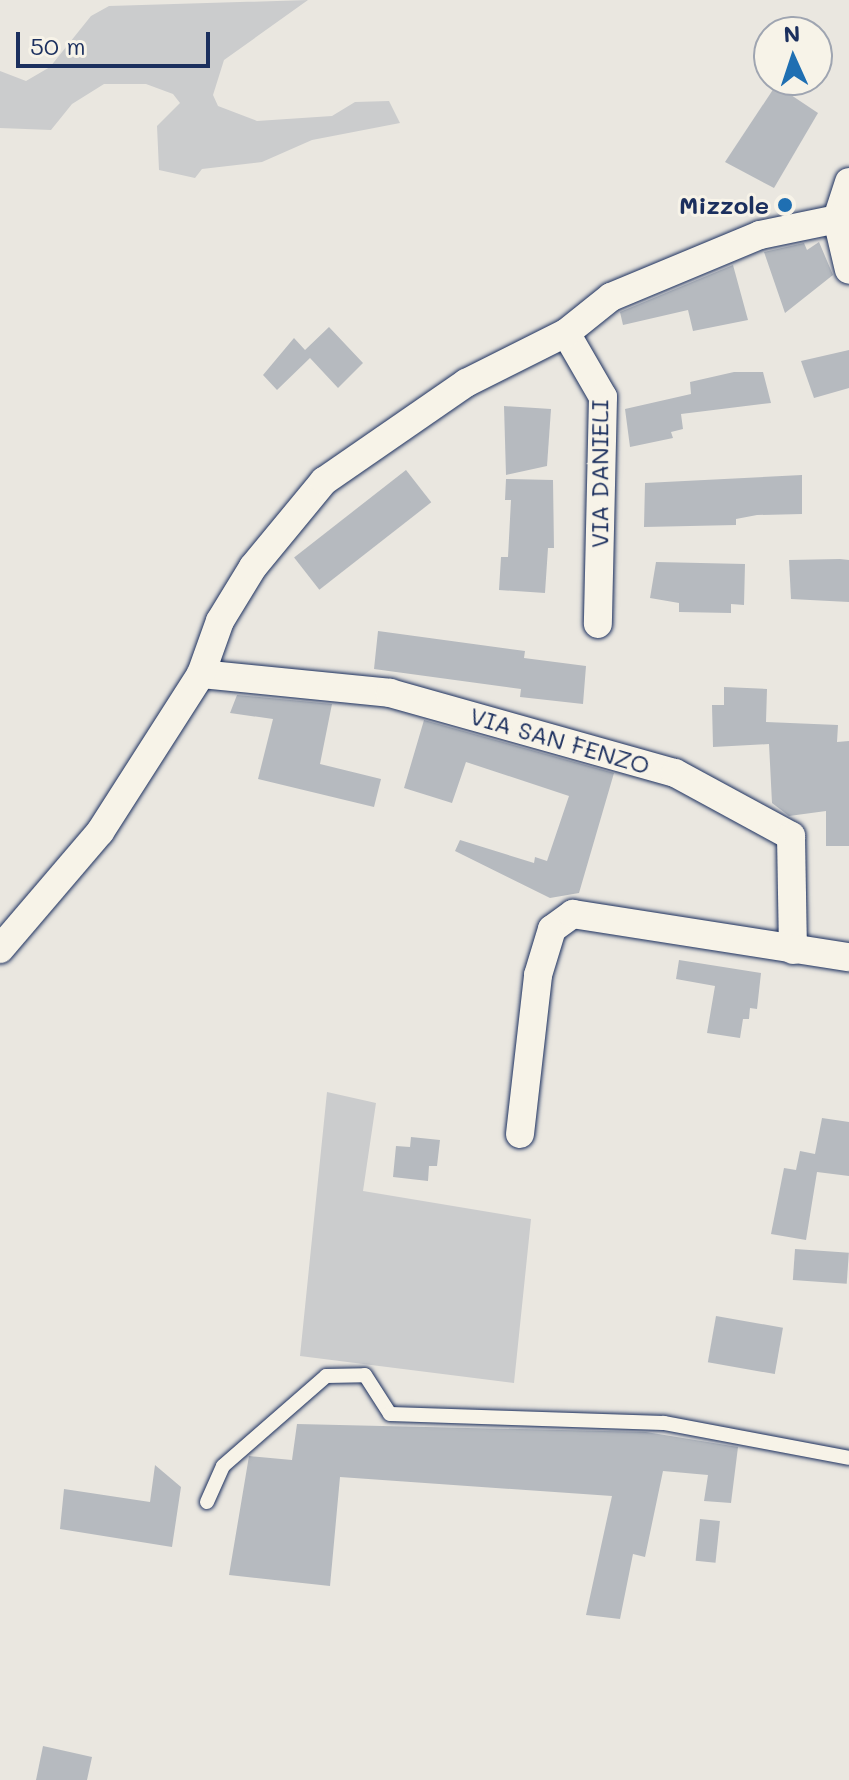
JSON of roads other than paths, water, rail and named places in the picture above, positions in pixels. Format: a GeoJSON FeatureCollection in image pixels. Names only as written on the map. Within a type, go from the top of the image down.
{"type":"FeatureCollection","features":[{"type":"Feature","properties":{"kind":"street"},"geometry":{"type":"LineString","coordinates":[[849,182],[837,219],[849,270]]}},
{"type":"Feature","properties":{"kind":"street"},"geometry":{"type":"LineString","coordinates":[[0,949],[100,832],[201,674],[220,621],[253,567],[324,481],[466,383],[566,333],[611,297],[760,235],[837,219]]}},
{"type":"Feature","properties":{"kind":"street","name":"VIA DANIELI"},"geometry":{"type":"LineString","coordinates":[[566,333],[603,397],[598,624]]}},
{"type":"Feature","properties":{"kind":"street","name":"VIA SAN FENZO"},"geometry":{"type":"LineString","coordinates":[[201,674],[390,693],[675,773],[791,836],[793,950]]}},
{"type":"Feature","properties":{"kind":"street"},"geometry":{"type":"LineString","coordinates":[[520,1134],[538,975],[552,929],[573,914],[849,957]]}},
{"type":"Feature","properties":{"kind":"lane"},"geometry":{"type":"LineString","coordinates":[[207,1502],[223,1466],[326,1376],[365,1375],[390,1414],[664,1423],[849,1458]]}},
{"type":"Feature","properties":{"kind":"place","name":"Mizzole"},"geometry":{"type":"Point","coordinates":[785,205]}}]}
